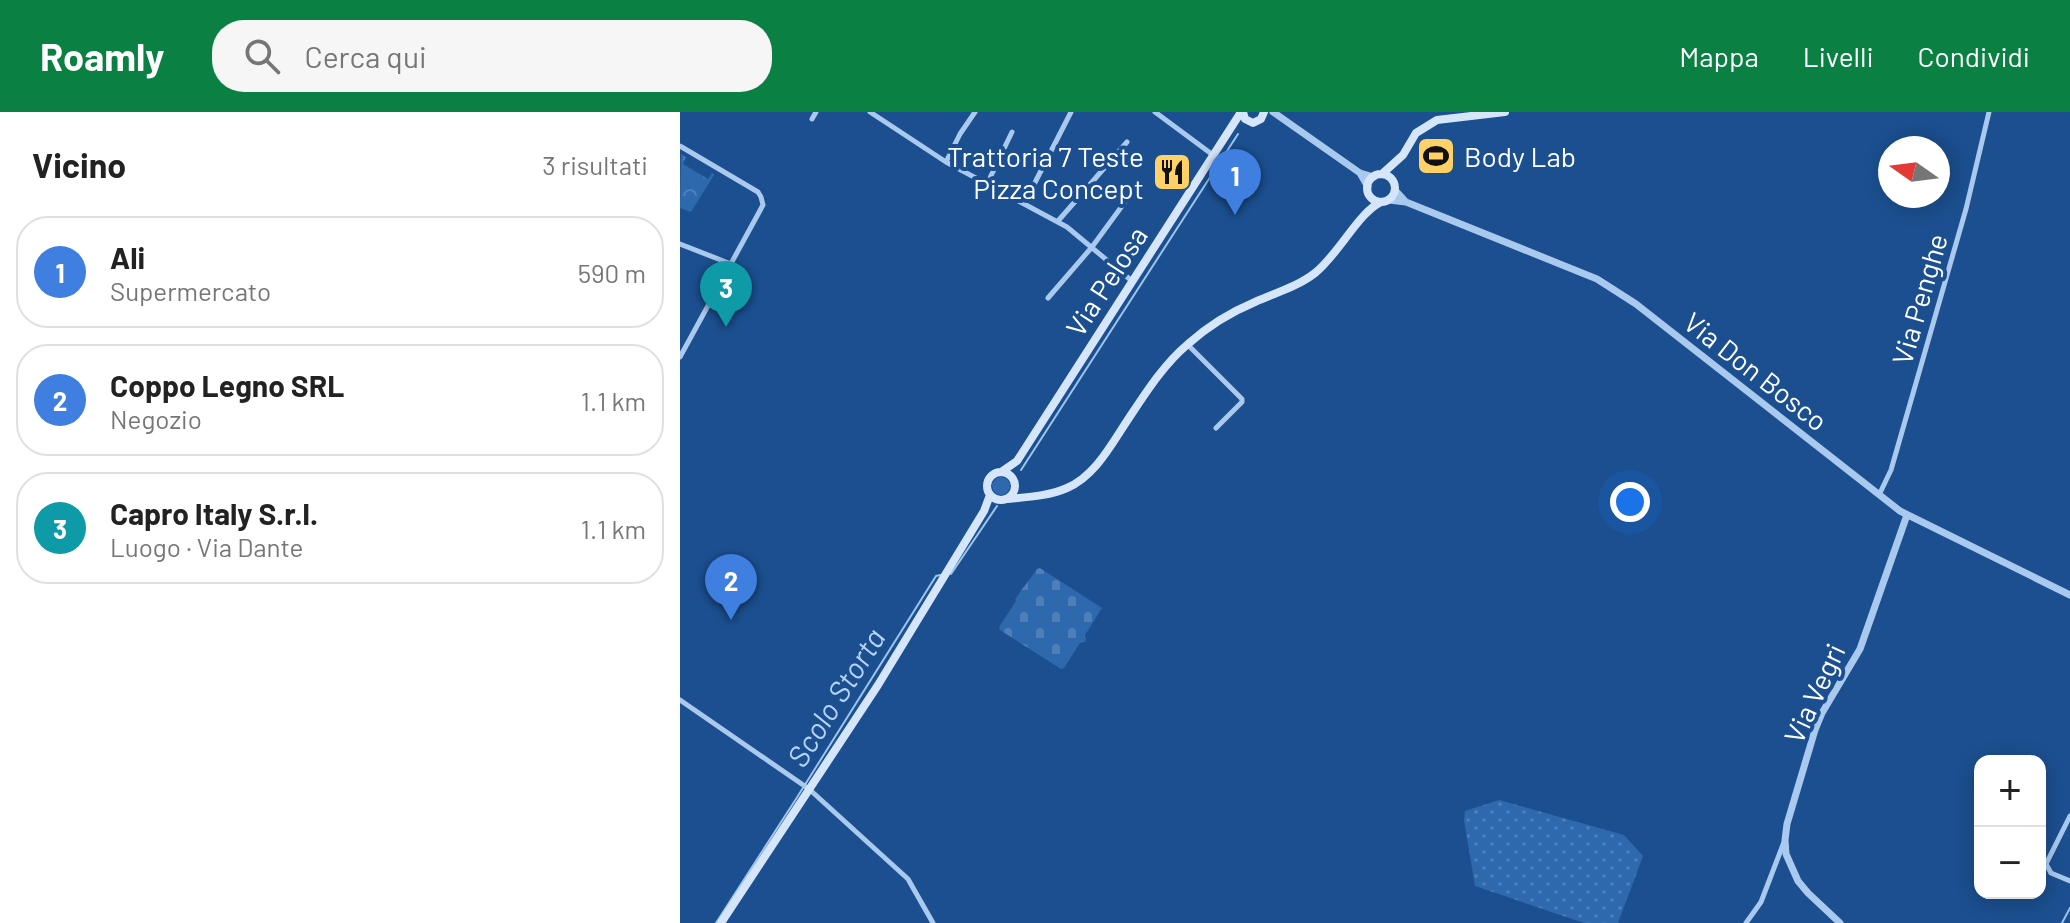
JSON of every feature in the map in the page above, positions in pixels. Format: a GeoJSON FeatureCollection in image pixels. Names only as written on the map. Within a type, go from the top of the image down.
{"type":"FeatureCollection","features":[{"type":"Feature","properties":{"kind":"main road","name":"Via Pelosa"},"geometry":{"type":"LineString","coordinates":[[999,498],[987,486],[990,478],[1017,461],[1242,112]]}},
{"type":"Feature","properties":{"kind":"main road"},"geometry":{"type":"LineString","coordinates":[[1242,112],[1248,121]]}},
{"type":"Feature","properties":{"kind":"main road"},"geometry":{"type":"LineString","coordinates":[[1367,211],[1369,191],[1378,176],[1399,160],[1416,133],[1437,120],[1505,112]]}},
{"type":"Feature","properties":{"kind":"main road"},"geometry":{"type":"LineString","coordinates":[[1232,125],[1248,121],[1253,123],[1262,115]]}},
{"type":"Feature","properties":{"kind":"main road"},"geometry":{"type":"LineString","coordinates":[[999,498],[1037,495],[1069,487],[1085,476],[1103,458],[1159,375],[1187,344],[1253,302],[1294,286],[1333,256],[1367,211],[1385,201],[1394,185],[1399,160]]}},
{"type":"Feature","properties":{"kind":"main road","name":"Via Don Bosco"},"geometry":{"type":"LineString","coordinates":[[1378,176],[1394,185]]}},
{"type":"Feature","properties":{"kind":"main road","name":"Via Don Bosco"},"geometry":{"type":"LineString","coordinates":[[1369,191],[1373,199],[1385,201]]}},
{"type":"Feature","properties":{"kind":"main road","name":"Via Pelosa"},"geometry":{"type":"LineString","coordinates":[[721,923],[806,787],[878,685],[984,511],[999,498],[1014,493],[1017,461]]}},
{"type":"Feature","properties":{"kind":"main road"},"geometry":{"type":"LineString","coordinates":[[1001,472],[1010,475],[1022,491],[1037,495]]}},
{"type":"Feature","properties":{"kind":"street"},"geometry":{"type":"LineString","coordinates":[[812,119],[816,112]]}},
{"type":"Feature","properties":{"kind":"street"},"geometry":{"type":"LineString","coordinates":[[870,112],[946,162],[1058,221],[1133,282]]}},
{"type":"Feature","properties":{"kind":"street"},"geometry":{"type":"LineString","coordinates":[[946,162],[975,112]]}},
{"type":"Feature","properties":{"kind":"street"},"geometry":{"type":"LineString","coordinates":[[1024,204],[1071,112]]}},
{"type":"Feature","properties":{"kind":"street"},"geometry":{"type":"LineString","coordinates":[[1155,112],[1213,155]]}},
{"type":"Feature","properties":{"kind":"street","name":"Via Penghe"},"geometry":{"type":"LineString","coordinates":[[1879,495],[1891,470],[1966,209],[1989,112]]}},
{"type":"Feature","properties":{"kind":"street","name":"Via Don Bosco"},"geometry":{"type":"LineString","coordinates":[[1262,115],[1276,114],[1360,173],[1378,176]]}},
{"type":"Feature","properties":{"kind":"street"},"geometry":{"type":"LineString","coordinates":[[987,184],[1012,132]]}},
{"type":"Feature","properties":{"kind":"street"},"geometry":{"type":"LineString","coordinates":[[1058,221],[1127,142]]}},
{"type":"Feature","properties":{"kind":"street"},"geometry":{"type":"LineString","coordinates":[[680,146],[758,192],[762,201],[761,210],[680,357]]}},
{"type":"Feature","properties":{"kind":"street","name":"Via Don Bosco"},"geometry":{"type":"LineString","coordinates":[[1360,173],[1369,191]]}},
{"type":"Feature","properties":{"kind":"street","name":"Via Don Bosco"},"geometry":{"type":"LineString","coordinates":[[1394,185],[1406,202]]}},
{"type":"Feature","properties":{"kind":"street"},"geometry":{"type":"LineString","coordinates":[[1048,298],[1092,247],[1133,191]]}},
{"type":"Feature","properties":{"kind":"street","name":"Via Don Bosco"},"geometry":{"type":"LineString","coordinates":[[1385,201],[1406,202],[1597,279],[1907,515],[2070,595]]}},
{"type":"Feature","properties":{"kind":"street"},"geometry":{"type":"LineString","coordinates":[[680,244],[731,264]]}},
{"type":"Feature","properties":{"kind":"street"},"geometry":{"type":"LineString","coordinates":[[1187,344],[1242,399],[1238,408],[1216,428]]}},
{"type":"Feature","properties":{"kind":"street","name":"Via Vegri"},"geometry":{"type":"LineString","coordinates":[[1840,923],[1798,881],[1786,854],[1785,840],[1792,804],[1815,730],[1860,649],[1907,515]]}},
{"type":"Feature","properties":{"kind":"street"},"geometry":{"type":"LineString","coordinates":[[680,700],[806,787],[908,879],[933,923]]}},
{"type":"Feature","properties":{"kind":"street"},"geometry":{"type":"LineString","coordinates":[[2070,816],[2067,829],[2046,864],[2051,873],[2070,881]]}},
{"type":"Feature","properties":{"kind":"street"},"geometry":{"type":"LineString","coordinates":[[1746,923],[1761,902],[1785,840]]}},
{"type":"Feature","properties":{"kind":"green space"},"geometry":{"type":"Polygon","coordinates":[[[681,154],[686,157],[683,164],[708,179],[712,173],[714,175],[691,212],[680,208],[681,154]]]}},
{"type":"Feature","properties":{"kind":"green space"},"geometry":{"type":"Polygon","coordinates":[[[997,477],[1005,477],[1010,486],[1008,493],[997,495],[992,490],[992,482],[997,477]]]}},
{"type":"Feature","properties":{"kind":"green space"},"geometry":{"type":"Polygon","coordinates":[[[1040,568],[1102,608],[1085,635],[1085,642],[1080,643],[1061,669],[999,627],[1020,592],[1040,568]]]}},
{"type":"Feature","properties":{"kind":"green space"},"geometry":{"type":"Polygon","coordinates":[[[1499,800],[1624,835],[1643,856],[1618,923],[1584,923],[1475,886],[1465,811],[1499,800]]]}},
{"type":"Feature","properties":{"kind":"waterway","name":"Scolo Storta"},"geometry":{"type":"LineString","coordinates":[[1021,470],[1238,134]]}},
{"type":"Feature","properties":{"kind":"waterway","name":"Scolo Storta"},"geometry":{"type":"LineString","coordinates":[[951,574],[997,506]]}},
{"type":"Feature","properties":{"kind":"waterway","name":"Scolo Storta"},"geometry":{"type":"LineString","coordinates":[[716,923],[936,576],[940,575]]}},
{"type":"Feature","properties":{"kind":"waterway"},"geometry":{"type":"LineString","coordinates":[[2062,923],[2070,908]]}},
{"type":"Feature","properties":{"kind":"place","name":"Body Lab"},"geometry":{"type":"Point","coordinates":[1436,156]}},
{"type":"Feature","properties":{"kind":"place","name":"Trattoria 7 Teste Pizza Concept"},"geometry":{"type":"Point","coordinates":[1172,172]}},
{"type":"Feature","properties":{"kind":"place","name":"Ali"},"geometry":{"type":"Point","coordinates":[1235,215]}},
{"type":"Feature","properties":{"kind":"place","name":"Capro Italy S.r.l."},"geometry":{"type":"Point","coordinates":[726,327]}},
{"type":"Feature","properties":{"kind":"place","name":"Coppo Legno SRL"},"geometry":{"type":"Point","coordinates":[731,620]}}]}
